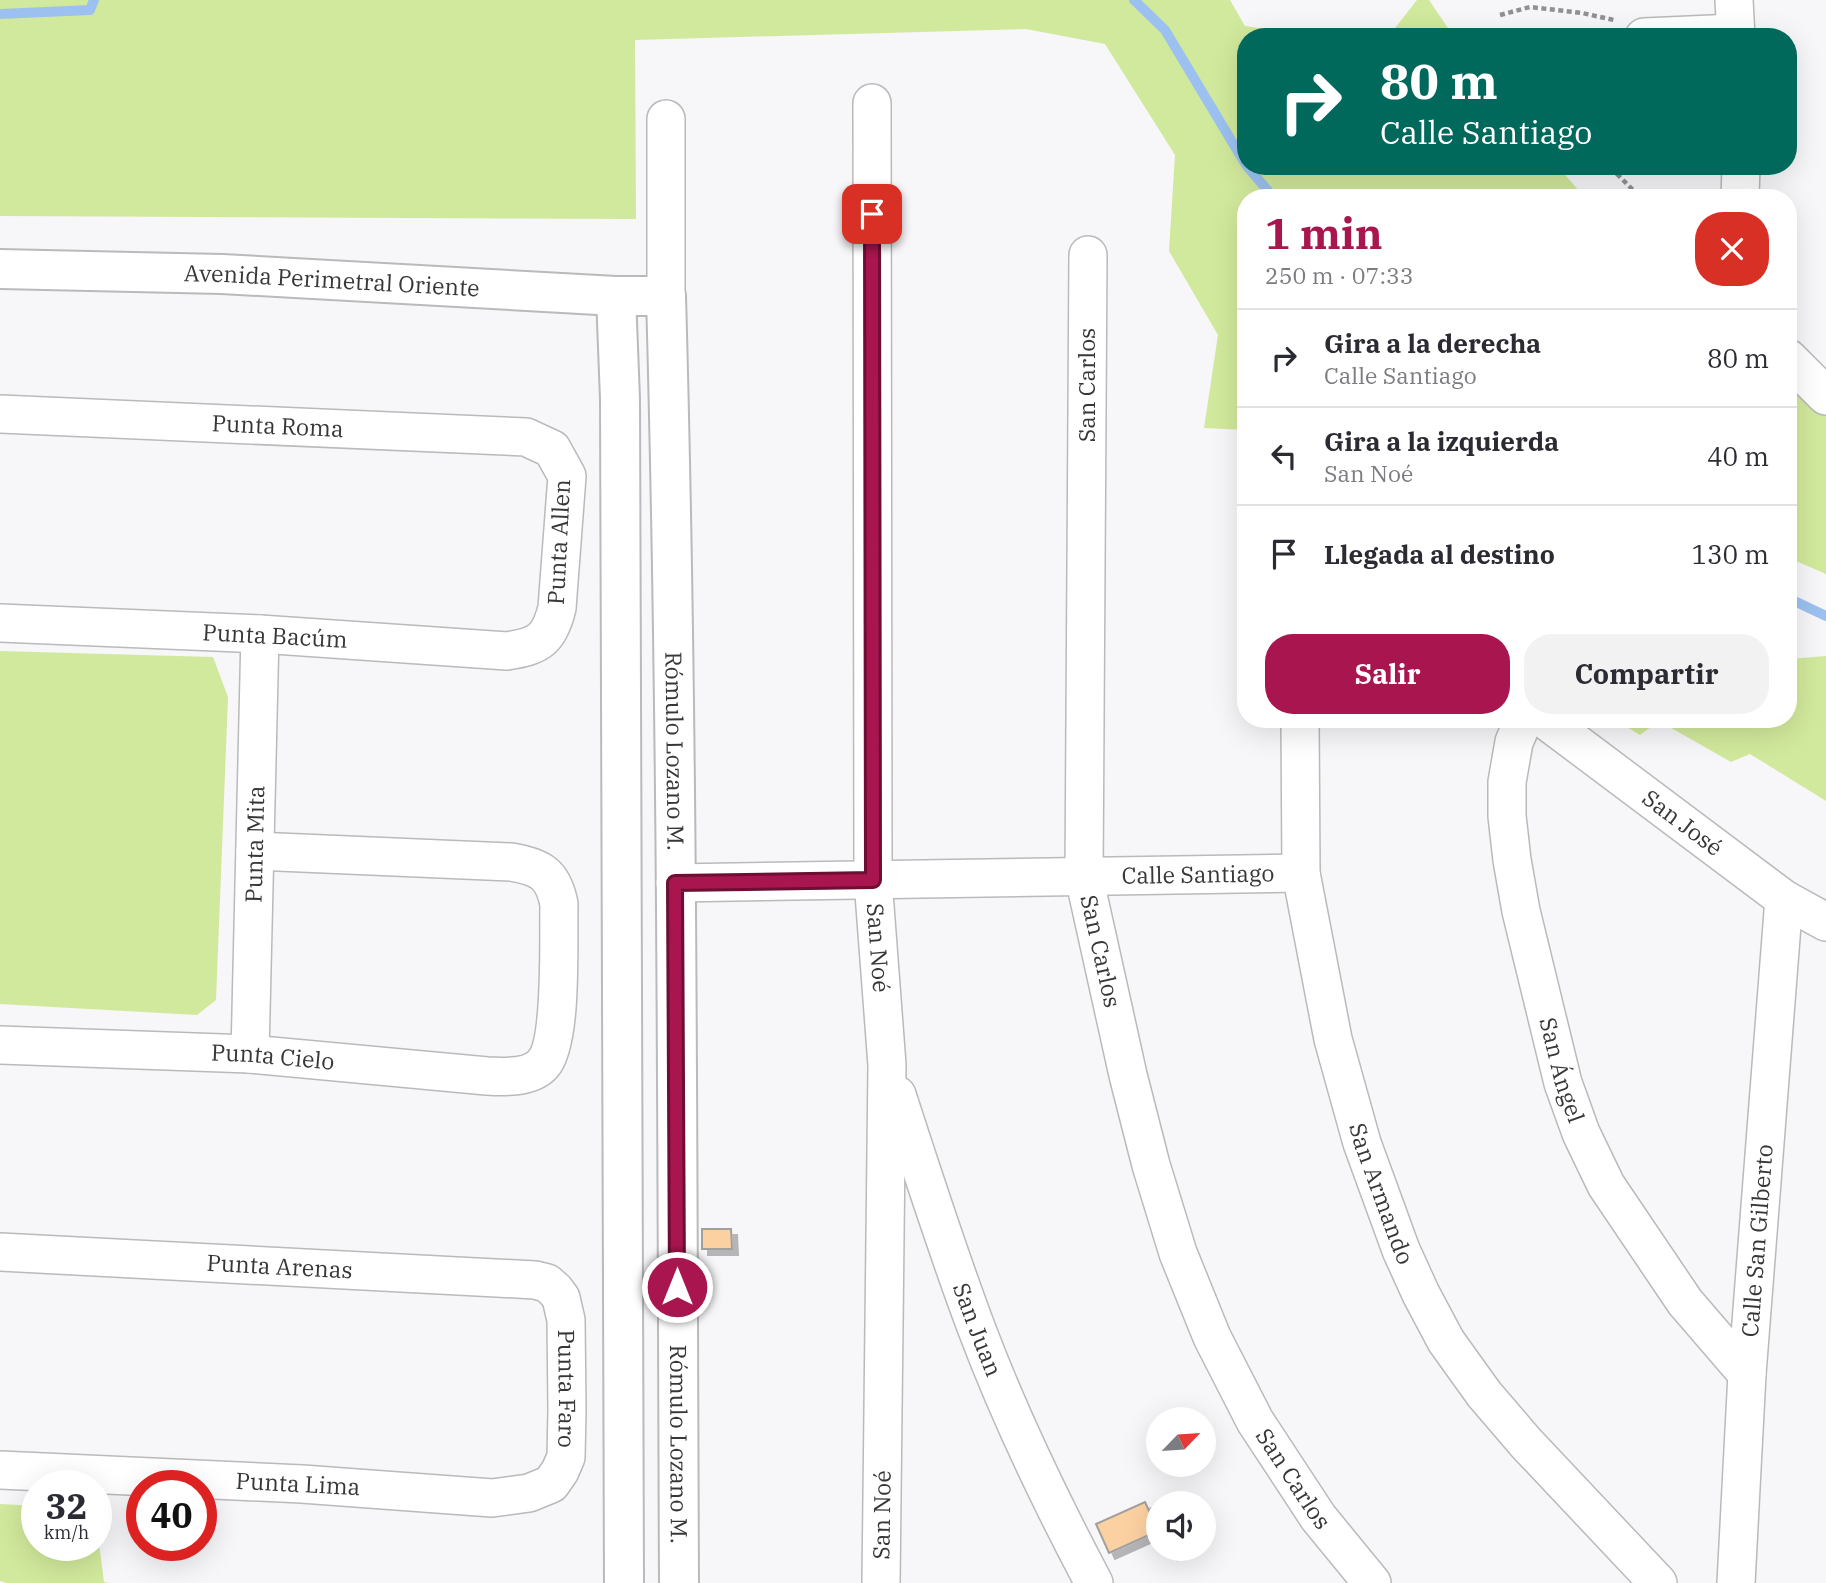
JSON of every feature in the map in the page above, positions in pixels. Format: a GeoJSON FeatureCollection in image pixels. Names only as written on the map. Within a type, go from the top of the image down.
{"type":"FeatureCollection","features":[{"type":"Feature","properties":{"kind":"street"},"geometry":{"type":"LineString","coordinates":[[1648,28],[1735,23]]}},
{"type":"Feature","properties":{"kind":"street","name":"San Noé"},"geometry":{"type":"LineString","coordinates":[[872,103],[873,880],[887,1065],[881,1583]]}},
{"type":"Feature","properties":{"kind":"street"},"geometry":{"type":"LineString","coordinates":[[666,119],[666,296]]}},
{"type":"Feature","properties":{"kind":"street","name":"San Carlos"},"geometry":{"type":"LineString","coordinates":[[1088,255],[1084,877],[1151,1165],[1178,1253],[1212,1337],[1255,1422],[1318,1517],[1372,1583]]}},
{"type":"Feature","properties":{"kind":"street","name":"Avenida Perimetral Oriente"},"geometry":{"type":"LineString","coordinates":[[0,269],[222,274],[616,296],[666,296]]}},
{"type":"Feature","properties":{"kind":"street"},"geometry":{"type":"LineString","coordinates":[[616,296],[620,413],[624,1583]]}},
{"type":"Feature","properties":{"kind":"street","name":"Rómulo Lozano M."},"geometry":{"type":"LineString","coordinates":[[666,296],[671,477],[679,1583]]}},
{"type":"Feature","properties":{"kind":"street"},"geometry":{"type":"LineString","coordinates":[[1797,367],[1826,396]]}},
{"type":"Feature","properties":{"kind":"street","name":"Punta Roma"},"geometry":{"type":"LineString","coordinates":[[0,414],[526,437],[552,449]]}},
{"type":"Feature","properties":{"kind":"street","name":"Punta Allen"},"geometry":{"type":"LineString","coordinates":[[546,636],[553,625],[557,608],[567,476],[552,449]]}},
{"type":"Feature","properties":{"kind":"street","name":"Punta Bacúm"},"geometry":{"type":"LineString","coordinates":[[0,623],[260,634],[507,651],[526,648],[546,636]]}},
{"type":"Feature","properties":{"kind":"street","name":"Punta Mita"},"geometry":{"type":"LineString","coordinates":[[250,1054],[260,634]]}},
{"type":"Feature","properties":{"kind":"street","name":"San Armando"},"geometry":{"type":"LineString","coordinates":[[1300,728],[1301,873],[1333,1039],[1362,1143],[1401,1250],[1446,1341],[1484,1394],[1526,1443],[1658,1583]]}},
{"type":"Feature","properties":{"kind":"street","name":"San Ángel"},"geometry":{"type":"LineString","coordinates":[[1520,728],[1514,742],[1507,782],[1507,816],[1521,911],[1563,1083],[1581,1133],[1606,1185],[1685,1302],[1747,1374]]}},
{"type":"Feature","properties":{"kind":"street","name":"San José"},"geometry":{"type":"LineString","coordinates":[[1556,728],[1784,899],[1826,922]]}},
{"type":"Feature","properties":{"kind":"street","name":"Punta Cielo"},"geometry":{"type":"LineString","coordinates":[[0,1045],[250,1054],[510,1077],[543,1065],[550,1052],[557,1020],[559,904],[556,890],[543,872],[531,865],[511,862],[255,851]]}},
{"type":"Feature","properties":{"kind":"street","name":"Calle Santiago"},"geometry":{"type":"LineString","coordinates":[[675,883],[1301,873]]}},
{"type":"Feature","properties":{"kind":"street","name":"Calle San Gilberto"},"geometry":{"type":"LineString","coordinates":[[1736,1583],[1747,1374],[1784,899]]}},
{"type":"Feature","properties":{"kind":"street","name":"San Juan"},"geometry":{"type":"LineString","coordinates":[[887,1065],[976,1328],[1025,1446],[1094,1583]]}},
{"type":"Feature","properties":{"kind":"street","name":"Punta Arenas"},"geometry":{"type":"LineString","coordinates":[[0,1252],[536,1280],[547,1283],[555,1290]]}},
{"type":"Feature","properties":{"kind":"street","name":"Punta Faro"},"geometry":{"type":"LineString","coordinates":[[551,1484],[565,1457],[568,1410],[566,1320],[561,1298],[555,1290]]}},
{"type":"Feature","properties":{"kind":"street","name":"Punta Lima"},"geometry":{"type":"LineString","coordinates":[[0,1470],[302,1484],[492,1497],[529,1493],[551,1484]]}},
{"type":"Feature","properties":{"kind":"path"},"geometry":{"type":"LineString","coordinates":[[1500,15],[1530,8],[1582,13],[1627,28]]}},
{"type":"Feature","properties":{"kind":"path"},"geometry":{"type":"LineString","coordinates":[[1618,175],[1632,189]]}},
{"type":"Feature","properties":{"kind":"green space"},"geometry":{"type":"Polygon","coordinates":[[[0,0],[1230,0],[1245,26],[1258,28],[1237,28],[1237,175],[1565,175],[1577,189],[1237,189],[1237,430],[1204,428],[1218,335],[1169,251],[1175,155],[1105,44],[1026,29],[635,40],[636,219],[0,216],[0,0]]]}},
{"type":"Feature","properties":{"kind":"green space"},"geometry":{"type":"Polygon","coordinates":[[[1417,0],[1429,0],[1448,28],[1395,28],[1417,0]]]}},
{"type":"Feature","properties":{"kind":"green space"},"geometry":{"type":"Polygon","coordinates":[[[1804,387],[1826,403],[1826,574],[1797,561],[1797,396],[1804,387]]]}},
{"type":"Feature","properties":{"kind":"green space"},"geometry":{"type":"Polygon","coordinates":[[[0,651],[213,657],[228,697],[216,1000],[197,1015],[0,1004],[0,651]]]}},
{"type":"Feature","properties":{"kind":"green space"},"geometry":{"type":"Polygon","coordinates":[[[1826,656],[1826,801],[1750,754],[1731,762],[1671,728],[1797,728],[1797,658],[1826,656]]]}},
{"type":"Feature","properties":{"kind":"green space"},"geometry":{"type":"Polygon","coordinates":[[[1629,728],[1650,728],[1640,735],[1629,728]]]}},
{"type":"Feature","properties":{"kind":"green space"},"geometry":{"type":"Polygon","coordinates":[[[0,1504],[21,1505],[21,1561],[101,1561],[104,1582],[109,1583],[7,1583],[0,1581],[0,1504]]]}},
{"type":"Feature","properties":{"kind":"building"},"geometry":{"type":"Polygon","coordinates":[[[702,1229],[731,1229],[732,1249],[702,1249],[702,1229]]]}},
{"type":"Feature","properties":{"kind":"building"},"geometry":{"type":"Polygon","coordinates":[[[1145,1502],[1146,1504],[1146,1536],[1109,1553],[1096,1524],[1145,1502]]]}},
{"type":"Feature","properties":{"kind":"waterway"},"geometry":{"type":"LineString","coordinates":[[0,14],[90,10],[94,0]]}},
{"type":"Feature","properties":{"kind":"waterway"},"geometry":{"type":"LineString","coordinates":[[1134,0],[1165,30],[1237,150]]}},
{"type":"Feature","properties":{"kind":"waterway"},"geometry":{"type":"LineString","coordinates":[[1255,175],[1266,189]]}},
{"type":"Feature","properties":{"kind":"waterway"},"geometry":{"type":"LineString","coordinates":[[1797,602],[1826,616]]}},
{"type":"Feature","properties":{"kind":"route"},"geometry":{"type":"LineString","coordinates":[[677,1287],[675,883],[873,880],[872,214]]}}]}
